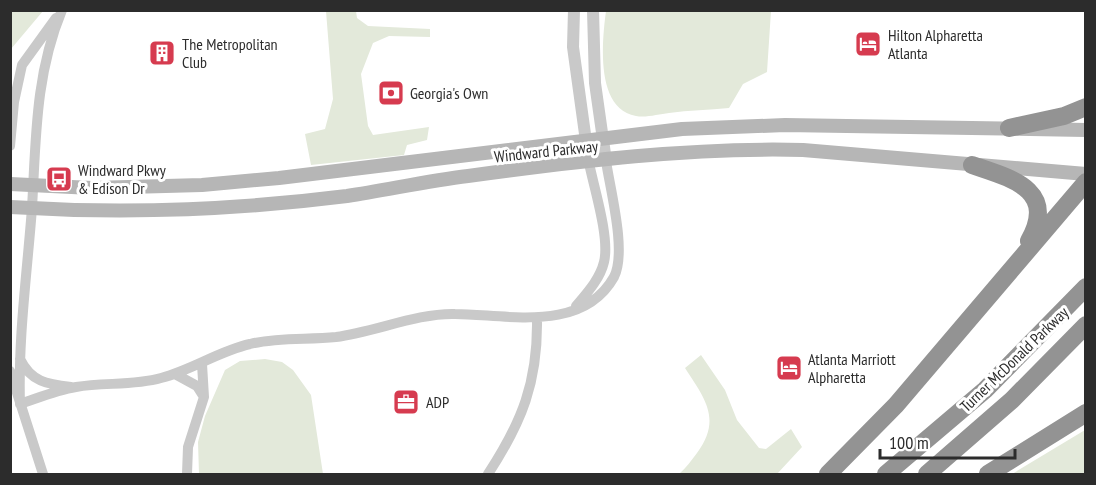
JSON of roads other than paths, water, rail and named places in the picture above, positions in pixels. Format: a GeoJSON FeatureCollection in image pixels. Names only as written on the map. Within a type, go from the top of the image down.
{"type":"FeatureCollection","features":[{"type":"Feature","properties":{"kind":"highway"},"geometry":{"type":"LineString","coordinates":[[1009,128],[1064,116],[1086,106]]}},
{"type":"Feature","properties":{"kind":"highway"},"geometry":{"type":"LineString","coordinates":[[972,165],[1016,180],[1030,190],[1036,201],[1035,231],[1020,257]]}},
{"type":"Feature","properties":{"kind":"highway"},"geometry":{"type":"LineString","coordinates":[[828,474],[909,390],[1086,182]]}},
{"type":"Feature","properties":{"kind":"highway","name":"Turner McDonald Parkway"},"geometry":{"type":"LineString","coordinates":[[886,474],[985,390],[1086,287]]}},
{"type":"Feature","properties":{"kind":"highway","name":"Turner McDonald Parkway"},"geometry":{"type":"LineString","coordinates":[[927,474],[1012,400],[1086,325]]}},
{"type":"Feature","properties":{"kind":"highway"},"geometry":{"type":"LineString","coordinates":[[988,474],[1086,413]]}},
{"type":"Feature","properties":{"kind":"main road","name":"Windward Parkway"},"geometry":{"type":"LineString","coordinates":[[10,184],[126,188],[201,185],[279,178],[682,129],[785,125],[1086,130]]}},
{"type":"Feature","properties":{"kind":"main road","name":"Windward Parkway"},"geometry":{"type":"LineString","coordinates":[[10,207],[202,209],[346,196],[468,176],[606,161],[759,149],[803,150],[1086,174]]}},
{"type":"Feature","properties":{"kind":"street"},"geometry":{"type":"LineString","coordinates":[[574,10],[573,47],[585,139],[605,245],[605,260],[594,283],[574,309]]}},
{"type":"Feature","properties":{"kind":"street"},"geometry":{"type":"LineString","coordinates":[[19,357],[26,372],[35,380],[74,387],[138,383],[175,374],[249,344],[336,337],[435,315],[537,319],[583,306],[601,292],[614,277],[618,263],[618,243],[595,83],[593,10]]}},
{"type":"Feature","properties":{"kind":"street"},"geometry":{"type":"LineString","coordinates":[[10,146],[14,102],[22,65],[36,41],[62,11]]}},
{"type":"Feature","properties":{"kind":"street"},"geometry":{"type":"LineString","coordinates":[[20,404],[19,357],[32,208],[37,105],[42,69],[62,11]]}},
{"type":"Feature","properties":{"kind":"street"},"geometry":{"type":"LineString","coordinates":[[488,474],[506,445],[529,395],[536,365],[537,319]]}},
{"type":"Feature","properties":{"kind":"street"},"geometry":{"type":"LineString","coordinates":[[187,474],[188,447],[204,397],[202,364]]}},
{"type":"Feature","properties":{"kind":"street"},"geometry":{"type":"LineString","coordinates":[[10,371],[43,474]]}},
{"type":"Feature","properties":{"kind":"street"},"geometry":{"type":"LineString","coordinates":[[175,374],[197,386],[204,397]]}},
{"type":"Feature","properties":{"kind":"street"},"geometry":{"type":"LineString","coordinates":[[20,404],[74,387]]}},
{"type":"Feature","properties":{"kind":"place","name":"Hilton Alpharetta Atlanta"},"geometry":{"type":"Point","coordinates":[868,44]}},
{"type":"Feature","properties":{"kind":"place","name":"The Metropolitan Club"},"geometry":{"type":"Point","coordinates":[162,53]}},
{"type":"Feature","properties":{"kind":"place","name":"Georgia's Own"},"geometry":{"type":"Point","coordinates":[391,93]}},
{"type":"Feature","properties":{"kind":"place","name":"Windward Pkwy & Edison Dr"},"geometry":{"type":"Point","coordinates":[59,179]}},
{"type":"Feature","properties":{"kind":"place","name":"Atlanta Marriott Alpharetta"},"geometry":{"type":"Point","coordinates":[789,368]}},
{"type":"Feature","properties":{"kind":"place","name":"ADP"},"geometry":{"type":"Point","coordinates":[406,402]}}]}
